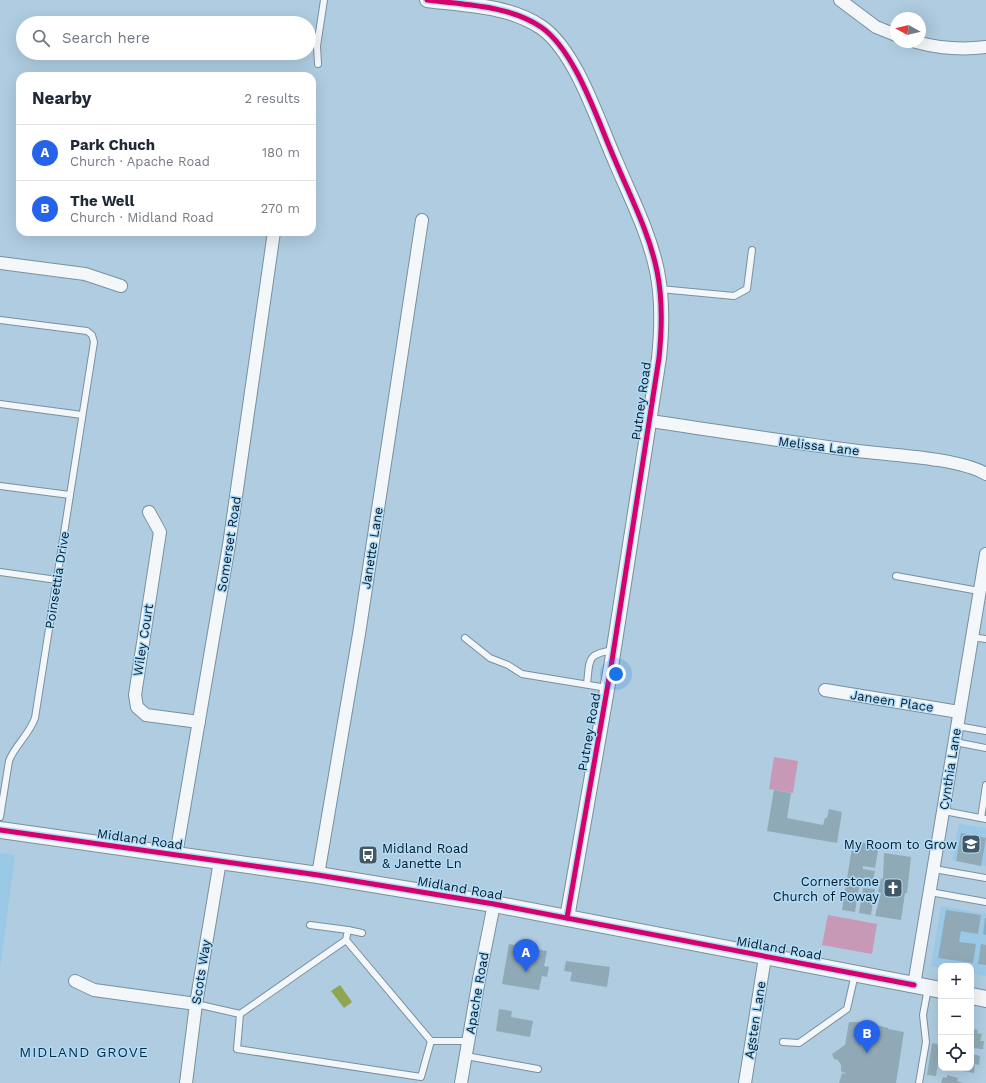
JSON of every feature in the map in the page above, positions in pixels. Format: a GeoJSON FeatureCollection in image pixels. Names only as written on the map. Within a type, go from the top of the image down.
{"type":"FeatureCollection","features":[{"type":"Feature","properties":{"kind":"main road","name":"Midland Road"},"geometry":{"type":"LineString","coordinates":[[0,830],[318,876],[494,904],[928,987]]}},
{"type":"Feature","properties":{"kind":"main road"},"geometry":{"type":"LineString","coordinates":[[974,997],[986,999]]}},
{"type":"Feature","properties":{"kind":"street","name":"Putney Road"},"geometry":{"type":"LineString","coordinates":[[427,0],[486,7],[518,15],[552,35],[562,48],[586,91],[646,232],[654,257],[660,289],[662,332],[650,421],[608,688],[567,918]]}},
{"type":"Feature","properties":{"kind":"street"},"geometry":{"type":"LineString","coordinates":[[840,0],[871,24],[890,33]]}},
{"type":"Feature","properties":{"kind":"street"},"geometry":{"type":"LineString","coordinates":[[926,45],[932,47],[958,48],[986,47]]}},
{"type":"Feature","properties":{"kind":"street","name":"Janette Lane"},"geometry":{"type":"LineString","coordinates":[[318,876],[360,634],[422,220]]}},
{"type":"Feature","properties":{"kind":"street","name":"Somerset Road"},"geometry":{"type":"LineString","coordinates":[[176,855],[229,545],[273,236]]}},
{"type":"Feature","properties":{"kind":"street"},"geometry":{"type":"LineString","coordinates":[[0,263],[85,274],[121,286]]}},
{"type":"Feature","properties":{"kind":"street","name":"Melissa Lane"},"geometry":{"type":"LineString","coordinates":[[650,421],[786,442],[946,462],[976,468],[986,474]]}},
{"type":"Feature","properties":{"kind":"street","name":"Wiley Court"},"geometry":{"type":"LineString","coordinates":[[149,512],[160,532],[135,695],[137,707],[146,715],[199,722]]}},
{"type":"Feature","properties":{"kind":"street","name":"Cynthia Lane"},"geometry":{"type":"LineString","coordinates":[[928,987],[930,892],[971,637],[981,599],[986,554]]}},
{"type":"Feature","properties":{"kind":"street","name":"Janeen Place"},"geometry":{"type":"LineString","coordinates":[[825,690],[960,712]]}},
{"type":"Feature","properties":{"kind":"street","name":"Scots Way"},"geometry":{"type":"LineString","coordinates":[[186,1083],[196,1004],[220,862]]}},
{"type":"Feature","properties":{"kind":"street","name":"Apache Road"},"geometry":{"type":"LineString","coordinates":[[461,1083],[494,904]]}},
{"type":"Feature","properties":{"kind":"street","name":"Agsten Lane"},"geometry":{"type":"LineString","coordinates":[[745,1083],[765,957]]}},
{"type":"Feature","properties":{"kind":"street"},"geometry":{"type":"LineString","coordinates":[[75,981],[94,990],[196,1004]]}},
{"type":"Feature","properties":{"kind":"lane"},"geometry":{"type":"LineString","coordinates":[[318,64],[317,46],[324,0]]}},
{"type":"Feature","properties":{"kind":"lane"},"geometry":{"type":"LineString","coordinates":[[660,289],[734,296],[748,289],[752,250]]}},
{"type":"Feature","properties":{"kind":"lane","name":"Poinsettia Drive"},"geometry":{"type":"LineString","coordinates":[[0,320],[87,331],[92,336],[94,342],[35,718],[31,728],[12,753],[8,762],[0,818]]}},
{"type":"Feature","properties":{"kind":"lane"},"geometry":{"type":"LineString","coordinates":[[0,404],[82,415]]}},
{"type":"Feature","properties":{"kind":"lane"},"geometry":{"type":"LineString","coordinates":[[0,486],[70,495]]}},
{"type":"Feature","properties":{"kind":"lane"},"geometry":{"type":"LineString","coordinates":[[0,572],[57,580]]}},
{"type":"Feature","properties":{"kind":"lane"},"geometry":{"type":"LineString","coordinates":[[896,576],[981,599]]}},
{"type":"Feature","properties":{"kind":"lane"},"geometry":{"type":"LineString","coordinates":[[971,637],[986,639]]}},
{"type":"Feature","properties":{"kind":"lane"},"geometry":{"type":"LineString","coordinates":[[466,638],[490,658],[508,665],[522,674],[608,688]]}},
{"type":"Feature","properties":{"kind":"lane"},"geometry":{"type":"LineString","coordinates":[[587,684],[591,658],[597,652],[614,650]]}},
{"type":"Feature","properties":{"kind":"lane"},"geometry":{"type":"LineString","coordinates":[[957,726],[986,731]]}},
{"type":"Feature","properties":{"kind":"lane"},"geometry":{"type":"LineString","coordinates":[[955,742],[986,748]]}},
{"type":"Feature","properties":{"kind":"lane"},"geometry":{"type":"LineString","coordinates":[[944,811],[983,818],[986,785]]}},
{"type":"Feature","properties":{"kind":"lane"},"geometry":{"type":"LineString","coordinates":[[934,869],[986,878]]}},
{"type":"Feature","properties":{"kind":"lane"},"geometry":{"type":"LineString","coordinates":[[930,892],[986,902]]}},
{"type":"Feature","properties":{"kind":"lane"},"geometry":{"type":"LineString","coordinates":[[310,925],[362,933]]}},
{"type":"Feature","properties":{"kind":"lane"},"geometry":{"type":"LineString","coordinates":[[196,1004],[240,1014],[346,940],[348,930]]}},
{"type":"Feature","properties":{"kind":"lane"},"geometry":{"type":"LineString","coordinates":[[346,940],[431,1041],[468,1041]]}},
{"type":"Feature","properties":{"kind":"lane"},"geometry":{"type":"LineString","coordinates":[[783,1042],[799,1043],[847,1009],[855,973]]}},
{"type":"Feature","properties":{"kind":"lane"},"geometry":{"type":"LineString","coordinates":[[920,1083],[926,1042],[923,1015],[928,987]]}},
{"type":"Feature","properties":{"kind":"lane"},"geometry":{"type":"LineString","coordinates":[[240,1014],[237,1049],[421,1077],[431,1041]]}},
{"type":"Feature","properties":{"kind":"lane"},"geometry":{"type":"LineString","coordinates":[[466,1056],[538,1069]]}},
{"type":"Feature","properties":{"kind":"shaded area"},"geometry":{"type":"Polygon","coordinates":[[[774,757],[798,761],[793,793],[769,789],[774,757]]]}},
{"type":"Feature","properties":{"kind":"shaded area","name":"My Room to Grow"},"geometry":{"type":"Polygon","coordinates":[[[959,824],[986,828],[986,866],[952,860],[959,824]]]}},
{"type":"Feature","properties":{"kind":"shaded area"},"geometry":{"type":"Polygon","coordinates":[[[0,853],[15,855],[0,968],[0,853]]]}},
{"type":"Feature","properties":{"kind":"shaded area"},"geometry":{"type":"Polygon","coordinates":[[[941,906],[986,914],[986,976],[974,974],[974,963],[938,963],[938,967],[931,966],[941,906]]]}},
{"type":"Feature","properties":{"kind":"shaded area"},"geometry":{"type":"Polygon","coordinates":[[[828,915],[877,924],[872,954],[822,945],[828,915]]]}},
{"type":"Feature","properties":{"kind":"shaded area"},"geometry":{"type":"Polygon","coordinates":[[[340,985],[352,1002],[344,1008],[331,991],[340,985]]]}},
{"type":"Feature","properties":{"kind":"building"},"geometry":{"type":"Polygon","coordinates":[[[774,790],[791,793],[787,818],[823,825],[825,818],[827,818],[829,809],[842,812],[837,843],[767,831],[774,790]]]}},
{"type":"Feature","properties":{"kind":"building","name":"My Room to Grow"},"geometry":{"type":"Polygon","coordinates":[[[961,833],[986,838],[981,866],[956,861],[961,833]]]}},
{"type":"Feature","properties":{"kind":"building"},"geometry":{"type":"Polygon","coordinates":[[[853,841],[879,845],[875,868],[863,866],[863,869],[875,871],[872,884],[860,882],[855,912],[842,910],[853,841]]]}},
{"type":"Feature","properties":{"kind":"building","name":"Cornerstone Church of Poway"},"geometry":{"type":"Polygon","coordinates":[[[884,853],[911,857],[907,893],[905,893],[901,920],[875,916],[881,893],[878,892],[881,878],[883,879],[884,853]]]}},
{"type":"Feature","properties":{"kind":"building"},"geometry":{"type":"Polygon","coordinates":[[[863,888],[875,889],[871,915],[859,913],[863,888]]]}},
{"type":"Feature","properties":{"kind":"building"},"geometry":{"type":"Polygon","coordinates":[[[946,910],[981,915],[978,934],[961,931],[959,942],[976,944],[973,963],[938,958],[946,910]]]}},
{"type":"Feature","properties":{"kind":"building"},"geometry":{"type":"Polygon","coordinates":[[[986,918],[986,935],[983,934],[986,918]]]}},
{"type":"Feature","properties":{"kind":"building"},"geometry":{"type":"Polygon","coordinates":[[[509,944],[547,951],[544,966],[549,967],[547,977],[542,976],[539,990],[502,984],[509,944]]]}},
{"type":"Feature","properties":{"kind":"building"},"geometry":{"type":"Polygon","coordinates":[[[981,944],[986,945],[986,965],[978,964],[981,944]]]}},
{"type":"Feature","properties":{"kind":"building"},"geometry":{"type":"Polygon","coordinates":[[[566,961],[610,967],[607,987],[570,981],[572,972],[564,971],[566,961]]]}},
{"type":"Feature","properties":{"kind":"building"},"geometry":{"type":"Polygon","coordinates":[[[499,1009],[512,1011],[511,1017],[533,1021],[530,1037],[496,1031],[499,1009]]]}},
{"type":"Feature","properties":{"kind":"building"},"geometry":{"type":"Polygon","coordinates":[[[849,1022],[864,1022],[904,1032],[896,1083],[839,1083],[842,1073],[847,1074],[841,1071],[841,1065],[838,1060],[834,1059],[832,1054],[845,1045],[849,1022]]]}},
{"type":"Feature","properties":{"kind":"building"},"geometry":{"type":"Polygon","coordinates":[[[974,1029],[978,1030],[977,1033],[982,1034],[980,1041],[984,1041],[983,1049],[974,1048],[974,1029]]]}},
{"type":"Feature","properties":{"kind":"building"},"geometry":{"type":"Polygon","coordinates":[[[932,1043],[938,1044],[938,1064],[936,1076],[927,1075],[932,1043]]]}},
{"type":"Feature","properties":{"kind":"building"},"geometry":{"type":"Polygon","coordinates":[[[974,1054],[980,1056],[979,1065],[975,1064],[974,1073],[962,1071],[974,1071],[974,1054]]]}},
{"type":"Feature","properties":{"kind":"building"},"geometry":{"type":"Polygon","coordinates":[[[947,1075],[958,1078],[957,1081],[963,1083],[941,1083],[943,1077],[947,1078],[947,1075]]]}},
{"type":"Feature","properties":{"kind":"cycle path"},"geometry":{"type":"LineString","coordinates":[[427,0],[486,7],[515,14],[541,27],[554,38],[565,53],[585,88],[639,214],[654,257],[659,282],[661,314],[659,358],[611,667],[567,918]]}},
{"type":"Feature","properties":{"kind":"cycle path"},"geometry":{"type":"LineString","coordinates":[[0,830],[318,875],[494,904],[914,985]]}},
{"type":"Feature","properties":{"kind":"place","name":"My Room to Grow"},"geometry":{"type":"Point","coordinates":[971,844]}},
{"type":"Feature","properties":{"kind":"place","name":"Midland Road & Janette Ln"},"geometry":{"type":"Point","coordinates":[368,855]}},
{"type":"Feature","properties":{"kind":"place","name":"Cornerstone Church of Poway"},"geometry":{"type":"Point","coordinates":[893,888]}},
{"type":"Feature","properties":{"kind":"place","name":"Park Chuch"},"geometry":{"type":"Point","coordinates":[526,972]}},
{"type":"Feature","properties":{"kind":"place","name":"The Well"},"geometry":{"type":"Point","coordinates":[867,1053]}},
{"type":"Feature","properties":{"kind":"district","name":"MIDLAND GROVE"},"geometry":{"type":"Point","coordinates":[84,1052]}}]}
